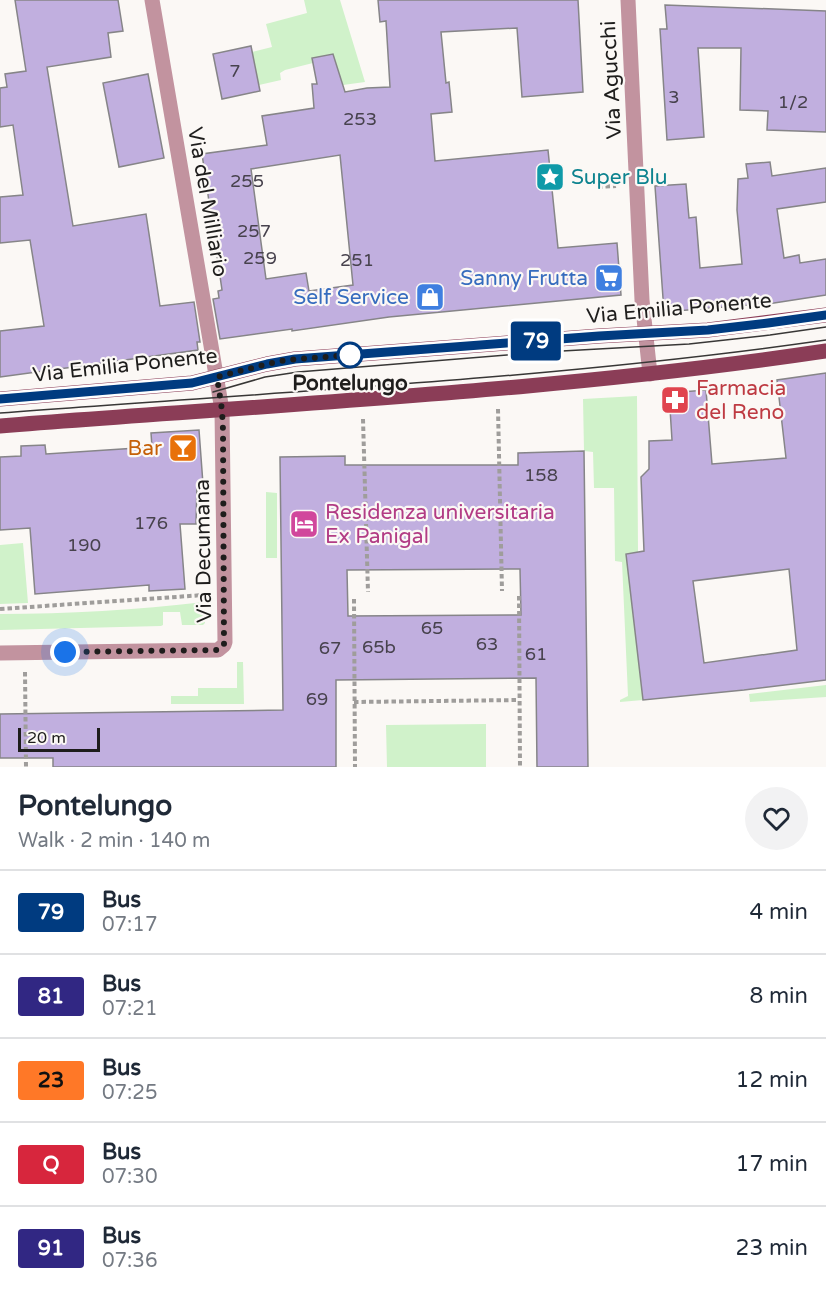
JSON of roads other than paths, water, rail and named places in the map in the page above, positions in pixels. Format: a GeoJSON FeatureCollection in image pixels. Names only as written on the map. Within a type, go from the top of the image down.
{"type":"FeatureCollection","features":[{"type":"Feature","properties":{"kind":"main road","name":"Via Emilia Ponente"},"geometry":{"type":"LineString","coordinates":[[0,399],[192,383],[295,359],[720,328],[826,315]]}},
{"type":"Feature","properties":{"kind":"main road"},"geometry":{"type":"LineString","coordinates":[[0,426],[650,374],[826,351]]}},
{"type":"Feature","properties":{"kind":"street","name":"Via del Milliario"},"geometry":{"type":"LineString","coordinates":[[152,0],[222,410]]}},
{"type":"Feature","properties":{"kind":"street","name":"Via Agucchi"},"geometry":{"type":"LineString","coordinates":[[628,0],[641,278],[650,374]]}},
{"type":"Feature","properties":{"kind":"street","name":"Via Decumana"},"geometry":{"type":"LineString","coordinates":[[0,652],[218,650],[224,645],[222,410]]}},
{"type":"Feature","properties":{"kind":"tram line"},"geometry":{"type":"LineString","coordinates":[[213,392],[265,377],[298,372],[544,352],[689,344],[826,327]]}},
{"type":"Feature","properties":{"kind":"tram line"},"geometry":{"type":"LineString","coordinates":[[0,413],[517,375],[826,340]]}},
{"type":"Feature","properties":{"kind":"place","name":"Super Blu"},"geometry":{"type":"Point","coordinates":[550,177]}},
{"type":"Feature","properties":{"kind":"place","name":"Sanny Frutta"},"geometry":{"type":"Point","coordinates":[609,278]}},
{"type":"Feature","properties":{"kind":"place","name":"Self Service"},"geometry":{"type":"Point","coordinates":[430,297]}},
{"type":"Feature","properties":{"kind":"place","name":"Pontelungo"},"geometry":{"type":"Point","coordinates":[350,355]}},
{"type":"Feature","properties":{"kind":"place","name":"Farmacia del Reno"},"geometry":{"type":"Point","coordinates":[675,400]}},
{"type":"Feature","properties":{"kind":"place","name":"Bar"},"geometry":{"type":"Point","coordinates":[183,448]}},
{"type":"Feature","properties":{"kind":"place","name":"Residenza universitaria Ex Panigal"},"geometry":{"type":"Point","coordinates":[304,524]}}]}
